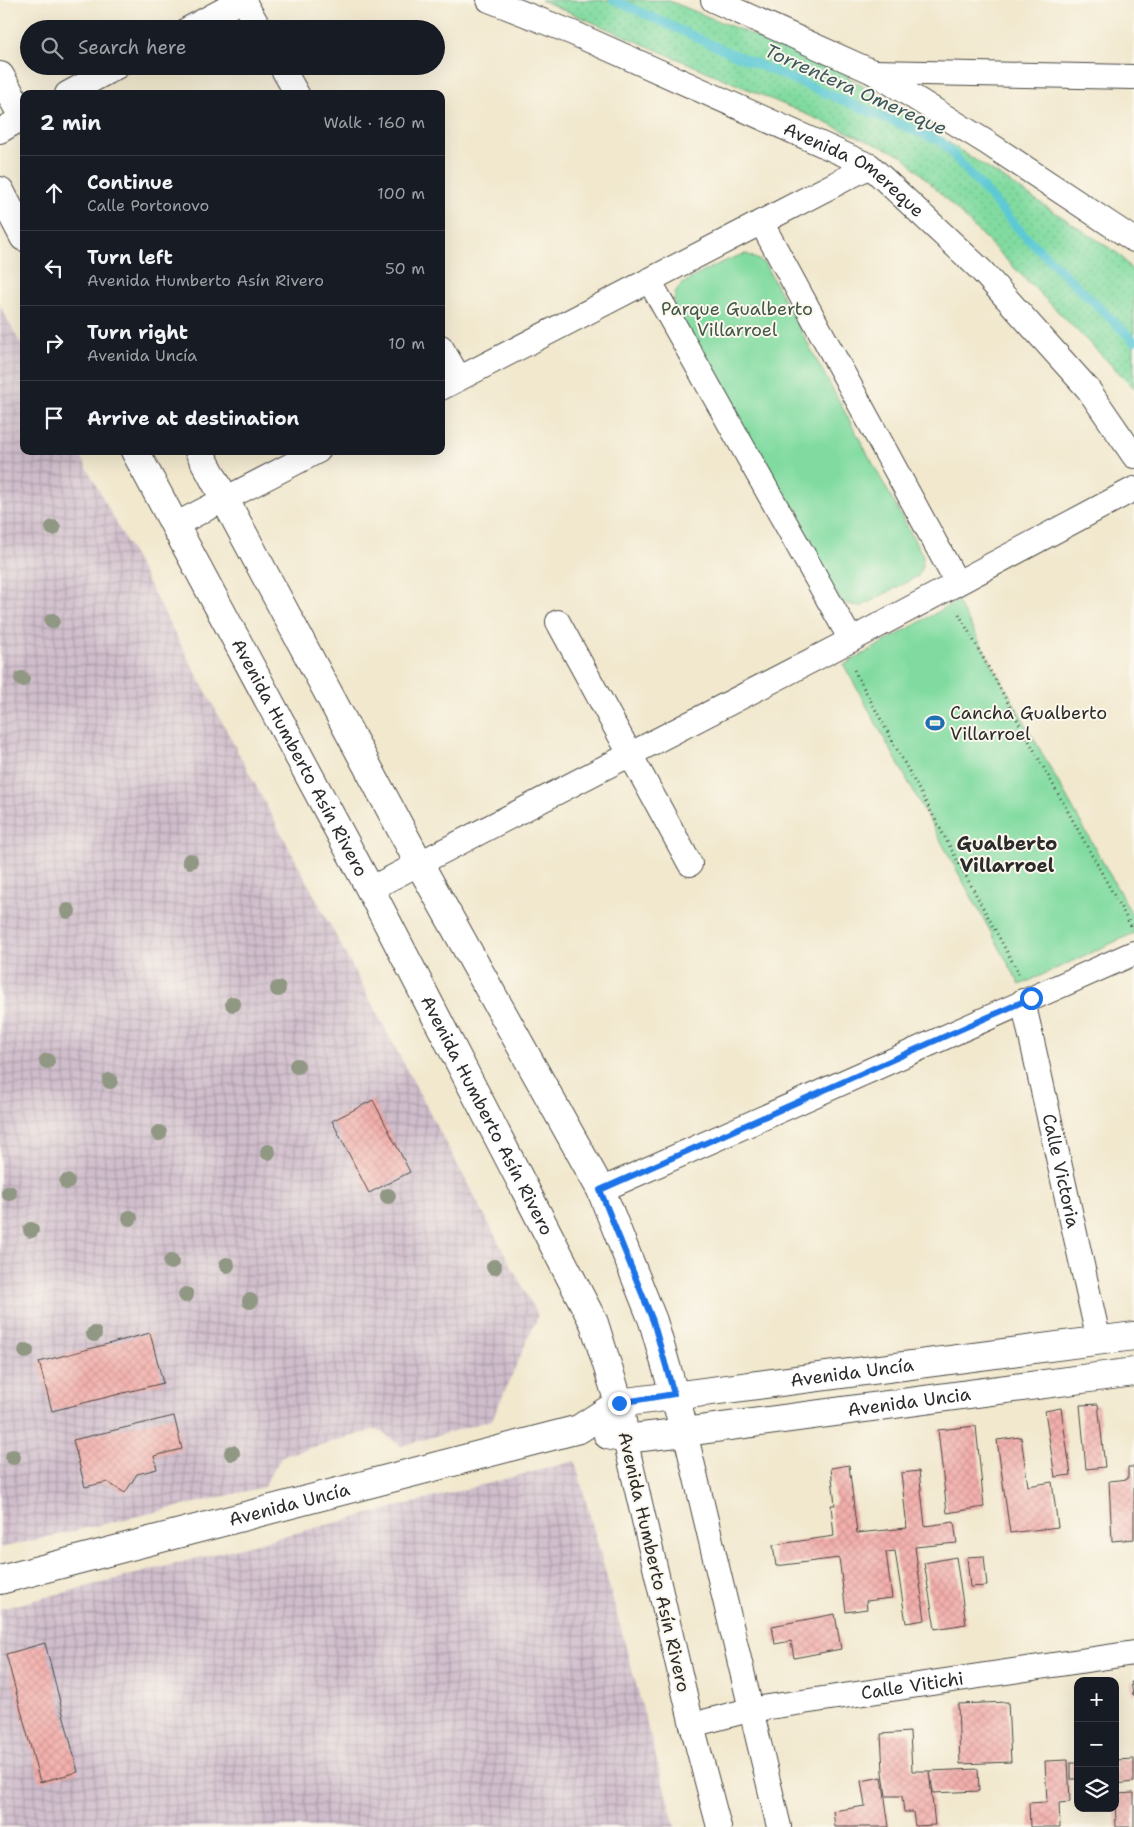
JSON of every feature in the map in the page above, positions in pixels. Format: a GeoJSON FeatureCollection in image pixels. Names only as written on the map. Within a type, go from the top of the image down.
{"type":"FeatureCollection","features":[{"type":"Feature","properties":{"kind":"street"},"geometry":{"type":"LineString","coordinates":[[205,20],[243,0],[255,20]]}},
{"type":"Feature","properties":{"kind":"street","name":"Avenida Omereque"},"geometry":{"type":"LineString","coordinates":[[488,0],[573,33],[870,166],[988,278],[1088,389],[1134,456]]}},
{"type":"Feature","properties":{"kind":"street"},"geometry":{"type":"LineString","coordinates":[[713,0],[873,72],[986,142],[1134,240]]}},
{"type":"Feature","properties":{"kind":"street"},"geometry":{"type":"LineString","coordinates":[[873,72],[1134,77]]}},
{"type":"Feature","properties":{"kind":"street"},"geometry":{"type":"LineString","coordinates":[[74,90],[102,75]]}},
{"type":"Feature","properties":{"kind":"street"},"geometry":{"type":"LineString","coordinates":[[286,75],[295,90]]}},
{"type":"Feature","properties":{"kind":"street"},"geometry":{"type":"LineString","coordinates":[[0,76],[20,110]]}},
{"type":"Feature","properties":{"kind":"street"},"geometry":{"type":"LineString","coordinates":[[0,131],[20,119]]}},
{"type":"Feature","properties":{"kind":"street"},"geometry":{"type":"LineString","coordinates":[[445,363],[450,383],[870,166]]}},
{"type":"Feature","properties":{"kind":"street"},"geometry":{"type":"LineString","coordinates":[[0,191],[20,229]]}},
{"type":"Feature","properties":{"kind":"street"},"geometry":{"type":"LineString","coordinates":[[761,222],[951,586]]}},
{"type":"Feature","properties":{"kind":"street"},"geometry":{"type":"LineString","coordinates":[[649,280],[846,642]]}},
{"type":"Feature","properties":{"kind":"street","name":"Avenida Humberto Asín Rivero"},"geometry":{"type":"LineString","coordinates":[[137,455],[370,889],[594,1323],[619,1403],[625,1439],[692,1725],[719,1827]]}},
{"type":"Feature","properties":{"kind":"street"},"geometry":{"type":"LineString","coordinates":[[201,455],[419,864],[600,1190],[653,1321],[685,1432],[749,1710],[779,1827]]}},
{"type":"Feature","properties":{"kind":"street"},"geometry":{"type":"LineString","coordinates":[[174,526],[310,455]]}},
{"type":"Feature","properties":{"kind":"street"},"geometry":{"type":"LineString","coordinates":[[370,889],[631,755],[1134,489]]}},
{"type":"Feature","properties":{"kind":"street"},"geometry":{"type":"LineString","coordinates":[[558,622],[690,864]]}},
{"type":"Feature","properties":{"kind":"street"},"geometry":{"type":"LineString","coordinates":[[600,1190],[1134,953]]}},
{"type":"Feature","properties":{"kind":"street","name":"Calle Victoria"},"geometry":{"type":"LineString","coordinates":[[1027,999],[1099,1341]]}},
{"type":"Feature","properties":{"kind":"street","name":"Avenida Uncía"},"geometry":{"type":"LineString","coordinates":[[0,1580],[579,1429],[619,1403],[674,1394],[1134,1336]]}},
{"type":"Feature","properties":{"kind":"street","name":"Avenida Uncia"},"geometry":{"type":"LineString","coordinates":[[685,1432],[1134,1372]]}},
{"type":"Feature","properties":{"kind":"street","name":"Avenida Uncía"},"geometry":{"type":"LineString","coordinates":[[579,1429],[625,1439],[685,1432]]}},
{"type":"Feature","properties":{"kind":"street","name":"Calle Vitichi"},"geometry":{"type":"LineString","coordinates":[[692,1725],[749,1710],[1134,1653]]}},
{"type":"Feature","properties":{"kind":"path"},"geometry":{"type":"LineString","coordinates":[[951,586],[1134,932]]}},
{"type":"Feature","properties":{"kind":"path"},"geometry":{"type":"LineString","coordinates":[[846,642],[1027,999]]}},
{"type":"Feature","properties":{"kind":"shaded area"},"geometry":{"type":"Polygon","coordinates":[[[0,305],[20,342],[20,455],[80,455],[538,1316],[492,1420],[401,1446],[377,1429],[282,1456],[264,1487],[0,1548],[0,305]]]}},
{"type":"Feature","properties":{"kind":"shaded area"},"geometry":{"type":"Polygon","coordinates":[[[575,1461],[675,1827],[0,1827],[0,1609],[575,1461]]]}},
{"type":"Feature","properties":{"kind":"green space"},"geometry":{"type":"Polygon","coordinates":[[[541,0],[667,0],[838,70],[1120,255],[1134,273],[1134,388],[903,156],[541,0]]]}},
{"type":"Feature","properties":{"kind":"green space","name":"Parque Gualberto Villarroel"},"geometry":{"type":"Polygon","coordinates":[[[747,254],[764,263],[923,556],[922,569],[918,576],[860,607],[841,602],[674,308],[675,293],[680,286],[713,267],[747,254]]]}},
{"type":"Feature","properties":{"kind":"green space"},"geometry":{"type":"Polygon","coordinates":[[[957,601],[1134,918],[1134,933],[1020,985],[844,665],[957,601]]]}},
{"type":"Feature","properties":{"kind":"building"},"geometry":{"type":"Polygon","coordinates":[[[373,1100],[410,1172],[369,1193],[332,1121],[373,1100]]]}},
{"type":"Feature","properties":{"kind":"building"},"geometry":{"type":"Polygon","coordinates":[[[150,1333],[163,1383],[52,1411],[39,1362],[150,1333]]]}},
{"type":"Feature","properties":{"kind":"building"},"geometry":{"type":"Polygon","coordinates":[[[1098,1404],[1105,1467],[1086,1469],[1080,1405],[1098,1404]]]}},
{"type":"Feature","properties":{"kind":"building"},"geometry":{"type":"Polygon","coordinates":[[[1061,1408],[1071,1475],[1055,1477],[1045,1411],[1061,1408]]]}},
{"type":"Feature","properties":{"kind":"building"},"geometry":{"type":"Polygon","coordinates":[[[174,1416],[182,1449],[154,1456],[157,1469],[137,1474],[125,1493],[107,1482],[85,1487],[73,1440],[174,1416]]]}},
{"type":"Feature","properties":{"kind":"building"},"geometry":{"type":"Polygon","coordinates":[[[976,1426],[984,1507],[947,1513],[938,1430],[976,1426]]]}},
{"type":"Feature","properties":{"kind":"building"},"geometry":{"type":"Polygon","coordinates":[[[1021,1437],[1028,1486],[1052,1482],[1058,1527],[1010,1533],[997,1440],[1021,1437]]]}},
{"type":"Feature","properties":{"kind":"building"},"geometry":{"type":"Polygon","coordinates":[[[849,1465],[857,1533],[907,1528],[901,1473],[919,1471],[925,1526],[954,1522],[957,1543],[915,1547],[925,1620],[906,1623],[895,1551],[886,1552],[892,1598],[866,1601],[867,1609],[846,1612],[839,1558],[776,1566],[773,1545],[834,1536],[831,1505],[835,1505],[831,1468],[849,1465]]]}},
{"type":"Feature","properties":{"kind":"building"},"geometry":{"type":"Polygon","coordinates":[[[1128,1467],[1134,1467],[1134,1539],[1112,1541],[1109,1481],[1128,1479],[1128,1467]]]}},
{"type":"Feature","properties":{"kind":"building"},"geometry":{"type":"Polygon","coordinates":[[[984,1556],[987,1586],[970,1587],[967,1557],[984,1556]]]}},
{"type":"Feature","properties":{"kind":"building"},"geometry":{"type":"Polygon","coordinates":[[[956,1557],[966,1624],[935,1629],[924,1563],[956,1557]]]}},
{"type":"Feature","properties":{"kind":"building"},"geometry":{"type":"Polygon","coordinates":[[[835,1614],[841,1649],[794,1658],[791,1641],[775,1644],[772,1626],[835,1614]]]}},
{"type":"Feature","properties":{"kind":"building"},"geometry":{"type":"Polygon","coordinates":[[[45,1643],[78,1772],[40,1782],[6,1654],[45,1643]]]}},
{"type":"Feature","properties":{"kind":"building"},"geometry":{"type":"Polygon","coordinates":[[[1131,1682],[1134,1682],[1134,1695],[1133,1695],[1131,1682]]]}},
{"type":"Feature","properties":{"kind":"building"},"geometry":{"type":"Polygon","coordinates":[[[1008,1702],[1011,1762],[960,1764],[958,1704],[1008,1702]]]}},
{"type":"Feature","properties":{"kind":"building"},"geometry":{"type":"Polygon","coordinates":[[[910,1732],[912,1771],[929,1771],[935,1825],[915,1826],[913,1812],[904,1812],[902,1796],[886,1796],[881,1734],[910,1732]]]}},
{"type":"Feature","properties":{"kind":"building"},"geometry":{"type":"Polygon","coordinates":[[[1134,1759],[1134,1782],[1119,1784],[1119,1760],[1134,1759]]]}},
{"type":"Feature","properties":{"kind":"building"},"geometry":{"type":"Polygon","coordinates":[[[1068,1760],[1070,1802],[1059,1803],[1060,1827],[1030,1827],[1029,1803],[1047,1802],[1045,1761],[1068,1760]]]}},
{"type":"Feature","properties":{"kind":"building"},"geometry":{"type":"Polygon","coordinates":[[[1071,1763],[1074,1763],[1074,1779],[1071,1779],[1071,1763]]]}},
{"type":"Feature","properties":{"kind":"building"},"geometry":{"type":"Polygon","coordinates":[[[978,1769],[979,1791],[933,1793],[930,1771],[978,1769]]]}},
{"type":"Feature","properties":{"kind":"building"},"geometry":{"type":"Polygon","coordinates":[[[882,1777],[889,1827],[835,1827],[833,1811],[865,1806],[861,1781],[882,1777]]]}},
{"type":"Feature","properties":{"kind":"building"},"geometry":{"type":"Polygon","coordinates":[[[1134,1793],[1134,1827],[1116,1827],[1116,1812],[1119,1812],[1119,1794],[1134,1793]]]}},
{"type":"Feature","properties":{"kind":"waterway","name":"Torrentera Omereque"},"geometry":{"type":"LineString","coordinates":[[614,0],[733,54],[942,142],[1023,234],[1134,341]]}},
{"type":"Feature","properties":{"kind":"place","name":"Cancha Gualberto Villarroel"},"geometry":{"type":"Point","coordinates":[935,723]}},
{"type":"Feature","properties":{"kind":"district","name":"Gualberto Villarroel"},"geometry":{"type":"Point","coordinates":[1007,854]}},
{"type":"Feature","properties":{"kind":"route"},"geometry":{"type":"LineString","coordinates":[[619,1403],[674,1394],[653,1321],[600,1190],[1031,998]]}}]}
